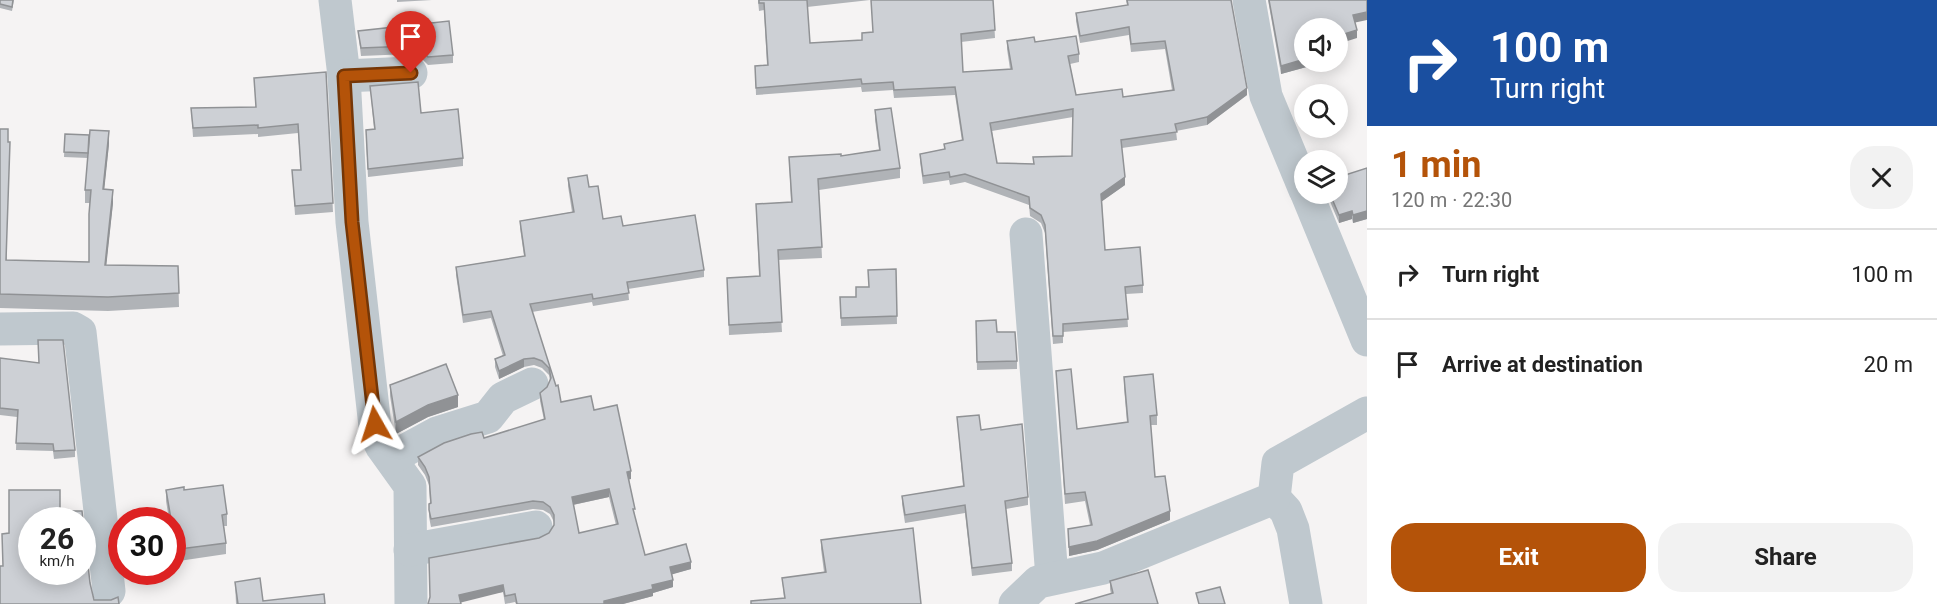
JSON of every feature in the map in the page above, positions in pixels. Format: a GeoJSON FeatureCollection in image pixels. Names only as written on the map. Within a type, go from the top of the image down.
{"type":"FeatureCollection","features":[{"type":"Feature","properties":{"kind":"street"},"geometry":{"type":"LineString","coordinates":[[335,0],[344,76],[352,222],[376,435],[410,486],[411,604]]}},
{"type":"Feature","properties":{"kind":"street"},"geometry":{"type":"LineString","coordinates":[[1249,0],[1266,96],[1294,163]]}},
{"type":"Feature","properties":{"kind":"street"},"geometry":{"type":"LineString","coordinates":[[344,76],[411,73]]}},
{"type":"Feature","properties":{"kind":"street"},"geometry":{"type":"LineString","coordinates":[[1311,204],[1367,340]]}},
{"type":"Feature","properties":{"kind":"street"},"geometry":{"type":"LineString","coordinates":[[1026,234],[1052,578]]}},
{"type":"Feature","properties":{"kind":"street"},"geometry":{"type":"LineString","coordinates":[[0,329],[73,328],[80,332],[110,591]]}},
{"type":"Feature","properties":{"kind":"street"},"geometry":{"type":"LineString","coordinates":[[390,458],[437,433],[488,417],[503,398],[532,384]]}},
{"type":"Feature","properties":{"kind":"street"},"geometry":{"type":"LineString","coordinates":[[1306,604],[1293,529],[1286,511],[1274,498],[1278,463],[1367,413]]}},
{"type":"Feature","properties":{"kind":"street"},"geometry":{"type":"LineString","coordinates":[[1015,604],[1038,582],[1103,568],[1274,498]]}},
{"type":"Feature","properties":{"kind":"street"},"geometry":{"type":"LineString","coordinates":[[410,550],[536,527]]}},
{"type":"Feature","properties":{"kind":"building"},"geometry":{"type":"Polygon","coordinates":[[[0,0],[13,0],[12,7],[0,4],[0,0]]]}},
{"type":"Feature","properties":{"kind":"building"},"geometry":{"type":"Polygon","coordinates":[[[759,0],[807,0],[810,43],[862,40],[862,33],[873,32],[871,0],[993,0],[995,30],[961,34],[963,72],[1012,69],[1007,41],[1034,37],[1035,42],[1076,36],[1079,54],[1068,56],[1076,95],[1122,89],[1123,97],[1174,90],[1165,41],[1131,44],[1129,27],[1080,36],[1076,13],[1128,5],[1127,0],[1231,0],[1247,88],[1207,117],[1175,124],[1177,132],[1121,140],[1125,177],[1101,194],[1105,250],[1140,247],[1143,285],[1125,287],[1128,319],[1063,324],[1063,336],[1053,336],[1045,225],[1041,215],[1030,208],[1029,197],[965,174],[950,177],[949,172],[923,176],[920,154],[945,149],[944,144],[963,140],[955,87],[894,90],[893,82],[862,84],[861,79],[756,88],[755,66],[768,65],[764,3],[759,3],[759,0]],[[1073,109],[990,123],[997,163],[1034,164],[1033,157],[1072,156],[1073,109]]]}},
{"type":"Feature","properties":{"kind":"building"},"geometry":{"type":"Polygon","coordinates":[[[1269,0],[1367,0],[1367,12],[1353,15],[1357,30],[1348,33],[1348,18],[1294,18],[1294,62],[1281,66],[1269,0]]]}},
{"type":"Feature","properties":{"kind":"building"},"geometry":{"type":"Polygon","coordinates":[[[449,21],[453,55],[428,57],[420,49],[410,46],[361,48],[358,31],[449,21]]]}},
{"type":"Feature","properties":{"kind":"building"},"geometry":{"type":"Polygon","coordinates":[[[326,72],[333,203],[295,206],[292,170],[301,170],[298,124],[258,128],[258,125],[193,128],[191,108],[256,107],[254,78],[326,72]]]}},
{"type":"Feature","properties":{"kind":"building"},"geometry":{"type":"Polygon","coordinates":[[[418,82],[421,113],[458,109],[463,158],[368,169],[366,130],[375,129],[370,86],[418,82]]]}},
{"type":"Feature","properties":{"kind":"building"},"geometry":{"type":"Polygon","coordinates":[[[891,108],[900,168],[818,179],[822,247],[778,250],[782,322],[729,325],[727,278],[760,276],[756,204],[792,202],[789,157],[841,154],[841,156],[880,150],[875,110],[891,108]]]}},
{"type":"Feature","properties":{"kind":"building"},"geometry":{"type":"Polygon","coordinates":[[[0,129],[8,129],[8,142],[10,142],[6,260],[89,262],[91,190],[85,190],[90,130],[109,131],[103,189],[113,190],[105,265],[178,266],[179,293],[108,297],[0,294],[0,129]]]}},
{"type":"Feature","properties":{"kind":"building"},"geometry":{"type":"Polygon","coordinates":[[[65,134],[89,135],[88,153],[64,152],[65,134]]]}},
{"type":"Feature","properties":{"kind":"building"},"geometry":{"type":"Polygon","coordinates":[[[1367,168],[1367,211],[1353,215],[1352,211],[1339,215],[1334,204],[1348,204],[1348,174],[1367,168]]]}},
{"type":"Feature","properties":{"kind":"building"},"geometry":{"type":"Polygon","coordinates":[[[587,175],[589,187],[598,186],[603,219],[621,216],[623,226],[695,215],[704,270],[627,282],[629,293],[593,299],[592,294],[530,304],[556,386],[558,385],[561,402],[591,396],[594,410],[617,405],[631,471],[627,472],[635,509],[633,509],[645,555],[686,544],[691,562],[670,567],[673,580],[652,585],[653,589],[604,601],[604,604],[517,604],[515,594],[505,596],[503,585],[459,595],[461,604],[428,604],[430,597],[429,558],[539,538],[549,533],[554,525],[554,515],[550,507],[543,502],[533,501],[431,519],[429,477],[418,457],[444,443],[471,434],[482,432],[484,438],[545,419],[540,393],[547,387],[551,378],[549,368],[542,361],[534,358],[524,359],[499,371],[495,359],[505,355],[491,311],[463,315],[456,267],[525,256],[520,221],[574,212],[568,178],[587,175]],[[609,489],[572,497],[579,533],[618,524],[609,489]]]}},
{"type":"Feature","properties":{"kind":"building"},"geometry":{"type":"Polygon","coordinates":[[[896,269],[897,316],[841,318],[840,297],[856,297],[856,287],[869,287],[868,270],[896,269]]]}},
{"type":"Feature","properties":{"kind":"building"},"geometry":{"type":"Polygon","coordinates":[[[996,320],[997,332],[1015,332],[1017,361],[977,362],[976,321],[996,320]]]}},
{"type":"Feature","properties":{"kind":"building"},"geometry":{"type":"Polygon","coordinates":[[[38,340],[63,340],[75,450],[54,451],[53,444],[16,443],[18,410],[0,408],[0,358],[39,363],[38,340]]]}},
{"type":"Feature","properties":{"kind":"building"},"geometry":{"type":"Polygon","coordinates":[[[446,364],[458,395],[428,405],[396,422],[390,385],[446,364]]]}},
{"type":"Feature","properties":{"kind":"building"},"geometry":{"type":"Polygon","coordinates":[[[1071,369],[1077,429],[1128,422],[1124,377],[1153,374],[1157,415],[1150,416],[1155,477],[1165,476],[1170,511],[1097,541],[1069,547],[1068,529],[1092,525],[1085,492],[1065,494],[1056,371],[1071,369]]]}},
{"type":"Feature","properties":{"kind":"building"},"geometry":{"type":"Polygon","coordinates":[[[979,415],[981,430],[1022,424],[1028,497],[1005,501],[1012,563],[972,568],[965,505],[905,515],[902,496],[964,486],[957,417],[979,415]]]}},
{"type":"Feature","properties":{"kind":"building"},"geometry":{"type":"Polygon","coordinates":[[[223,485],[227,514],[222,515],[226,543],[186,548],[186,507],[169,507],[166,490],[184,487],[184,490],[223,485]]]}},
{"type":"Feature","properties":{"kind":"building"},"geometry":{"type":"Polygon","coordinates":[[[9,490],[60,490],[60,507],[18,507],[18,585],[90,585],[94,600],[111,600],[118,597],[119,604],[0,604],[0,566],[3,566],[2,534],[9,533],[9,490]]]}},
{"type":"Feature","properties":{"kind":"building"},"geometry":{"type":"Polygon","coordinates":[[[913,528],[921,604],[751,604],[751,601],[785,598],[782,578],[826,572],[821,540],[913,528]]]}},
{"type":"Feature","properties":{"kind":"building"},"geometry":{"type":"Polygon","coordinates":[[[1148,570],[1158,604],[1075,604],[1113,593],[1110,581],[1148,570]]]}},
{"type":"Feature","properties":{"kind":"building"},"geometry":{"type":"Polygon","coordinates":[[[260,578],[263,601],[324,594],[325,604],[238,604],[235,582],[260,578]]]}},
{"type":"Feature","properties":{"kind":"building"},"geometry":{"type":"Polygon","coordinates":[[[1220,587],[1225,604],[1199,604],[1196,593],[1220,587]]]}},
{"type":"Feature","properties":{"kind":"route"},"geometry":{"type":"LineString","coordinates":[[375,424],[352,222],[344,76],[411,73]]}}]}
